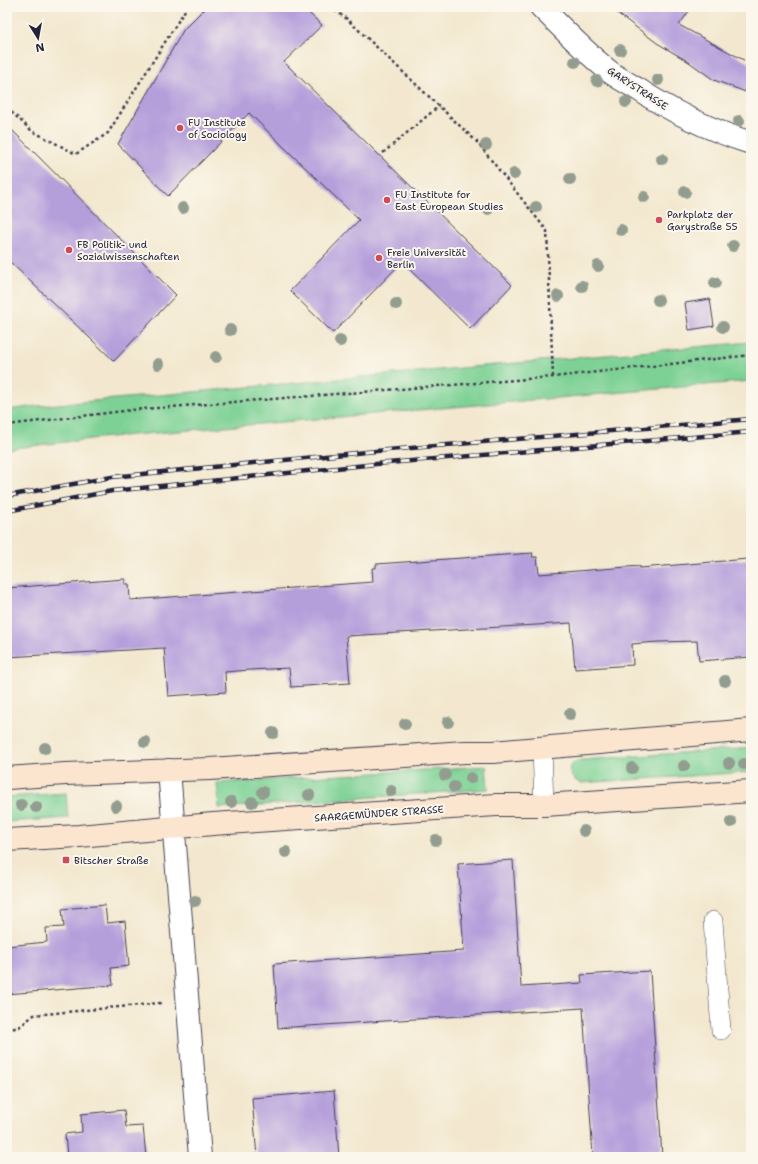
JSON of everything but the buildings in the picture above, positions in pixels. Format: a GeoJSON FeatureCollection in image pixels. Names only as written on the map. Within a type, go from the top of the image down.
{"type":"FeatureCollection","features":[{"type":"Feature","properties":{"kind":"main road"},"geometry":{"type":"LineString","coordinates":[[7,778],[210,769],[465,752],[493,752],[751,730]]}},
{"type":"Feature","properties":{"kind":"main road","name":"SAARGEMÜNDER STRASSE"},"geometry":{"type":"LineString","coordinates":[[7,840],[213,824],[496,805],[544,805],[751,791]]}},
{"type":"Feature","properties":{"kind":"street","name":"GARYSTRASSE"},"geometry":{"type":"LineString","coordinates":[[541,7],[610,72],[660,104],[724,135],[751,143]]}},
{"type":"Feature","properties":{"kind":"street"},"geometry":{"type":"LineString","coordinates":[[168,770],[200,1157]]}},
{"type":"Feature","properties":{"kind":"lane"},"geometry":{"type":"LineString","coordinates":[[542,748],[544,805]]}},
{"type":"Feature","properties":{"kind":"lane"},"geometry":{"type":"LineString","coordinates":[[712,921],[721,1030]]}},
{"type":"Feature","properties":{"kind":"path"},"geometry":{"type":"LineString","coordinates":[[7,108],[32,131],[76,154],[108,133],[187,7]]}},
{"type":"Feature","properties":{"kind":"path"},"geometry":{"type":"LineString","coordinates":[[330,7],[347,19],[477,142],[547,231],[553,377]]}},
{"type":"Feature","properties":{"kind":"path"},"geometry":{"type":"LineString","coordinates":[[383,153],[439,106]]}},
{"type":"Feature","properties":{"kind":"path"},"geometry":{"type":"LineString","coordinates":[[7,425],[132,410],[553,377],[751,355]]}},
{"type":"Feature","properties":{"kind":"path"},"geometry":{"type":"LineString","coordinates":[[7,1030],[20,1027],[34,1015],[166,1002]]}},
{"type":"Feature","properties":{"kind":"green space"},"geometry":{"type":"Polygon","coordinates":[[[751,342],[751,381],[99,438],[7,449],[7,410],[37,406],[751,342]]]}},
{"type":"Feature","properties":{"kind":"green space"},"geometry":{"type":"Polygon","coordinates":[[[751,748],[751,772],[581,783],[573,778],[570,771],[572,764],[580,760],[751,748]]]}},
{"type":"Feature","properties":{"kind":"green space"},"geometry":{"type":"Polygon","coordinates":[[[486,766],[488,789],[219,808],[217,783],[486,766]]]}},
{"type":"Feature","properties":{"kind":"green space"},"geometry":{"type":"Polygon","coordinates":[[[66,793],[68,818],[7,822],[7,797],[66,793]]]}},
{"type":"Feature","properties":{"kind":"railway"},"geometry":{"type":"LineString","coordinates":[[7,496],[112,477],[376,451],[751,419]]}},
{"type":"Feature","properties":{"kind":"railway"},"geometry":{"type":"LineString","coordinates":[[7,511],[112,491],[376,464],[751,432]]}},
{"type":"Feature","properties":{"kind":"place","name":"FU Institute of Sociology"},"geometry":{"type":"Point","coordinates":[180,128]}},
{"type":"Feature","properties":{"kind":"place","name":"FU Institute for East European Studies"},"geometry":{"type":"Point","coordinates":[387,200]}},
{"type":"Feature","properties":{"kind":"place","name":"Parkplatz der Garystraße 55"},"geometry":{"type":"Point","coordinates":[659,220]}},
{"type":"Feature","properties":{"kind":"place","name":"FB Politik- und Sozialwissenschaften"},"geometry":{"type":"Point","coordinates":[69,250]}},
{"type":"Feature","properties":{"kind":"place","name":"Freie Universität Berlin"},"geometry":{"type":"Point","coordinates":[379,258]}},
{"type":"Feature","properties":{"kind":"place","name":"Bitscher Straße"},"geometry":{"type":"Point","coordinates":[66,860]}}]}
